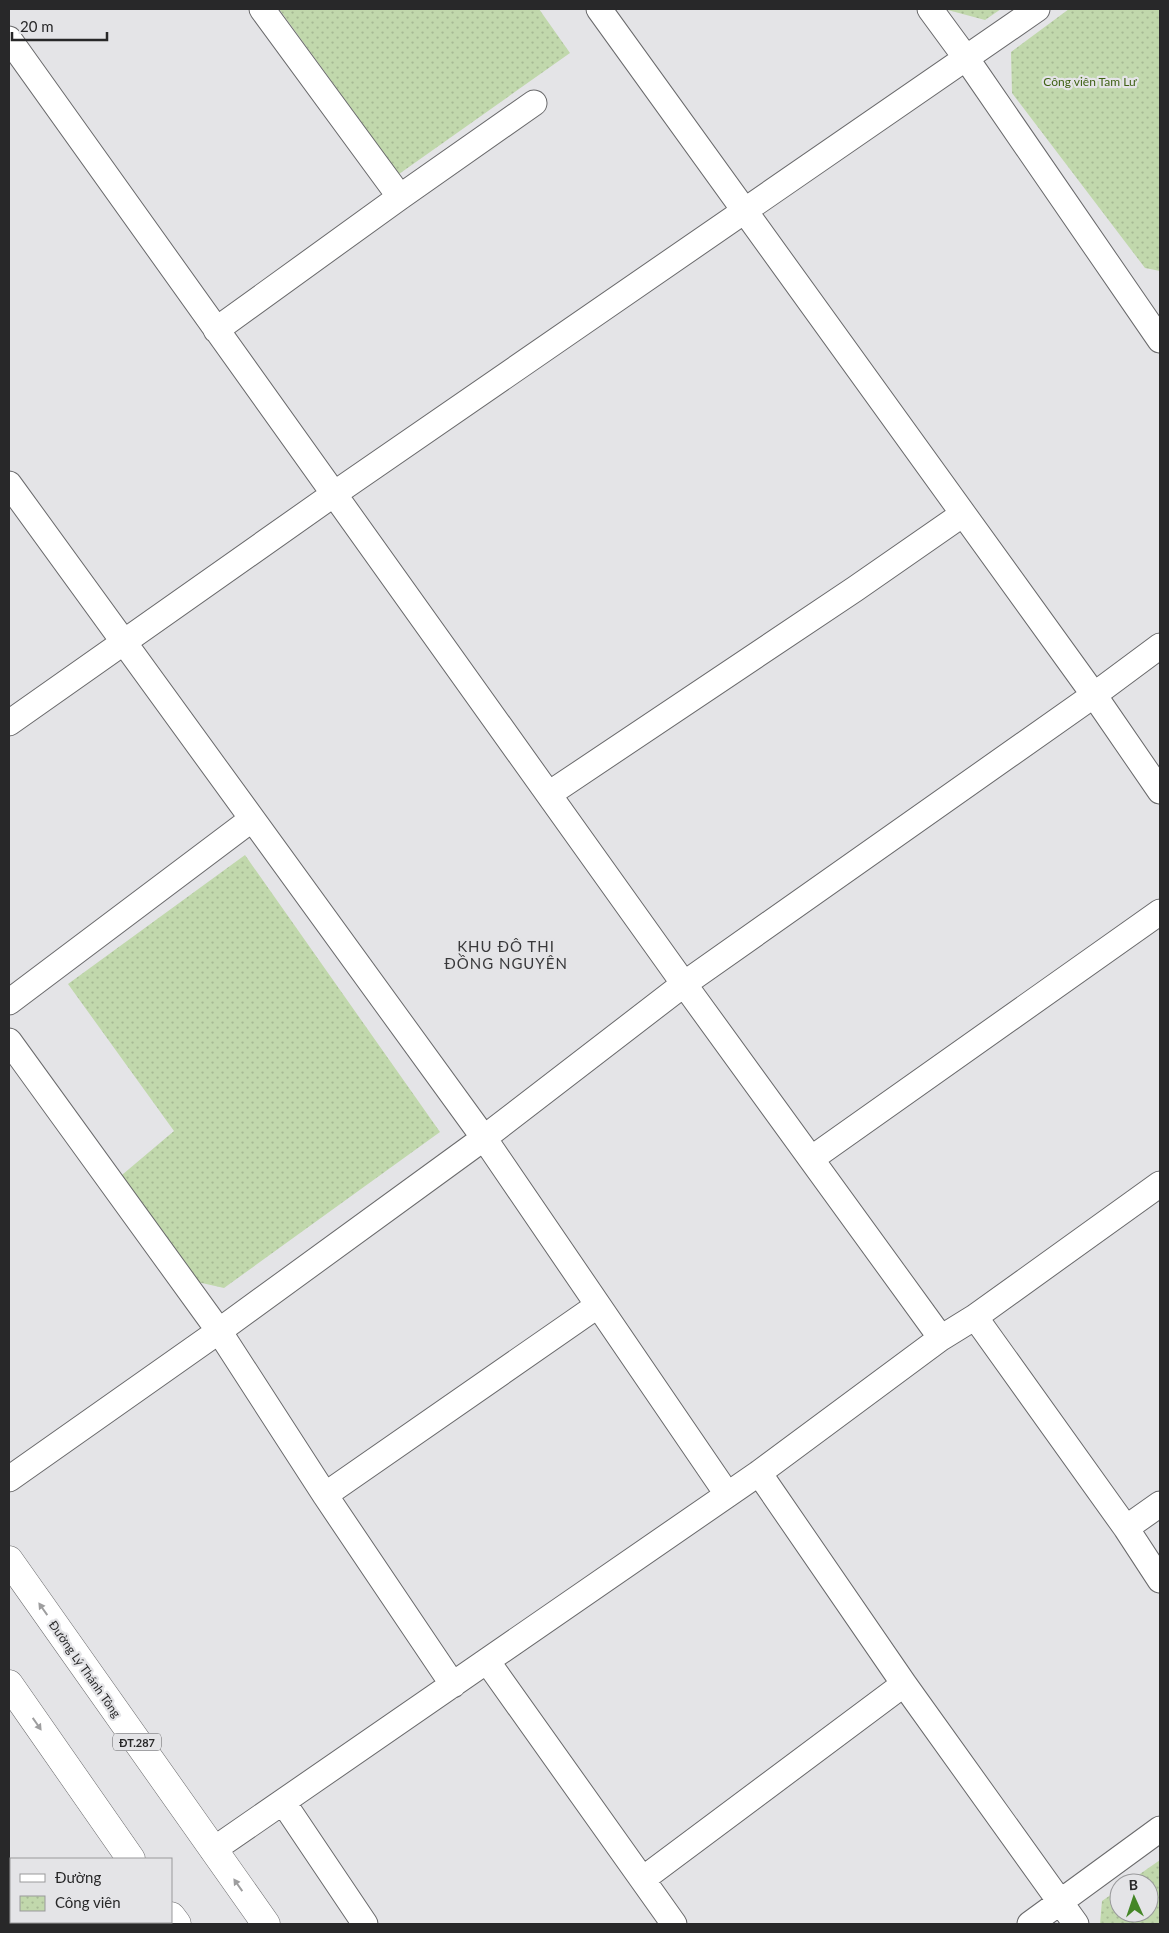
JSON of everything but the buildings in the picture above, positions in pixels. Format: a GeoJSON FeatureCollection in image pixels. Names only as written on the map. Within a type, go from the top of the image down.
{"type":"FeatureCollection","features":[{"type":"Feature","properties":{"kind":"main road","name":"Đường Lý Thánh Tông"},"geometry":{"type":"LineString","coordinates":[[9,1560],[266,1924]]}},
{"type":"Feature","properties":{"kind":"main road"},"geometry":{"type":"LineString","coordinates":[[9,1684],[130,1858]]}},
{"type":"Feature","properties":{"kind":"street"},"geometry":{"type":"LineString","coordinates":[[262,9],[400,197]]}},
{"type":"Feature","properties":{"kind":"street"},"geometry":{"type":"LineString","coordinates":[[599,9],[1094,695],[1160,791]]}},
{"type":"Feature","properties":{"kind":"street"},"geometry":{"type":"LineString","coordinates":[[930,9],[1158,332]]}},
{"type":"Feature","properties":{"kind":"street"},"geometry":{"type":"LineString","coordinates":[[9,723],[334,494],[1037,9]]}},
{"type":"Feature","properties":{"kind":"street"},"geometry":{"type":"LineString","coordinates":[[9,39],[684,984],[941,1338]]}},
{"type":"Feature","properties":{"kind":"street"},"geometry":{"type":"LineString","coordinates":[[216,330],[534,103]]}},
{"type":"Feature","properties":{"kind":"street"},"geometry":{"type":"LineString","coordinates":[[9,484],[484,1138],[728,1494]]}},
{"type":"Feature","properties":{"kind":"street"},"geometry":{"type":"LineString","coordinates":[[548,794],[855,589],[963,514]]}},
{"type":"Feature","properties":{"kind":"street"},"geometry":{"type":"LineString","coordinates":[[9,1479],[484,1138],[684,984],[1094,695],[1160,646]]}},
{"type":"Feature","properties":{"kind":"street"},"geometry":{"type":"LineString","coordinates":[[9,1002],[252,819]]}},
{"type":"Feature","properties":{"kind":"street"},"geometry":{"type":"LineString","coordinates":[[811,1159],[1160,912]]}},
{"type":"Feature","properties":{"kind":"street"},"geometry":{"type":"LineString","coordinates":[[9,1041],[219,1330],[325,1495],[453,1684]]}},
{"type":"Feature","properties":{"kind":"street"},"geometry":{"type":"LineString","coordinates":[[213,1850],[759,1473],[941,1338],[975,1317],[1160,1184]]}},
{"type":"Feature","properties":{"kind":"street"},"geometry":{"type":"LineString","coordinates":[[325,1495],[598,1306]]}},
{"type":"Feature","properties":{"kind":"street"},"geometry":{"type":"LineString","coordinates":[[975,1317],[1126,1528],[1160,1580]]}},
{"type":"Feature","properties":{"kind":"street"},"geometry":{"type":"LineString","coordinates":[[759,1473],[904,1684],[1076,1924]]}},
{"type":"Feature","properties":{"kind":"street"},"geometry":{"type":"LineString","coordinates":[[1126,1528],[1160,1504]]}},
{"type":"Feature","properties":{"kind":"street"},"geometry":{"type":"LineString","coordinates":[[487,1661],[674,1924]]}},
{"type":"Feature","properties":{"kind":"street"},"geometry":{"type":"LineString","coordinates":[[643,1879],[904,1684]]}},
{"type":"Feature","properties":{"kind":"street"},"geometry":{"type":"LineString","coordinates":[[283,1802],[366,1924]]}},
{"type":"Feature","properties":{"kind":"street"},"geometry":{"type":"LineString","coordinates":[[1030,1924],[1160,1829]]}},
{"type":"Feature","properties":{"kind":"green space"},"geometry":{"type":"Polygon","coordinates":[[[279,9],[539,9],[570,53],[399,174],[279,9]]]}},
{"type":"Feature","properties":{"kind":"green space"},"geometry":{"type":"Polygon","coordinates":[[[944,9],[1001,9],[985,20],[944,9]]]}},
{"type":"Feature","properties":{"kind":"green space","name":"Công viên Tam Lư"},"geometry":{"type":"Polygon","coordinates":[[[1069,9],[1160,9],[1160,271],[1145,268],[1012,93],[1011,52],[1069,9]]]}},
{"type":"Feature","properties":{"kind":"green space"},"geometry":{"type":"Polygon","coordinates":[[[245,855],[440,1132],[224,1288],[193,1281],[116,1180],[174,1131],[68,984],[245,855]]]}},
{"type":"Feature","properties":{"kind":"green space"},"geometry":{"type":"Polygon","coordinates":[[[1160,1860],[1160,1924],[1100,1924],[1102,1901],[1109,1896],[1109,1923],[1159,1923],[1159,1873],[1141,1873],[1160,1860]]]}},
{"type":"Feature","properties":{"kind":"district","name":"KHU ĐÔ THỊ ĐỒNG NGUYÊN"},"geometry":{"type":"Point","coordinates":[506,954]}}]}
